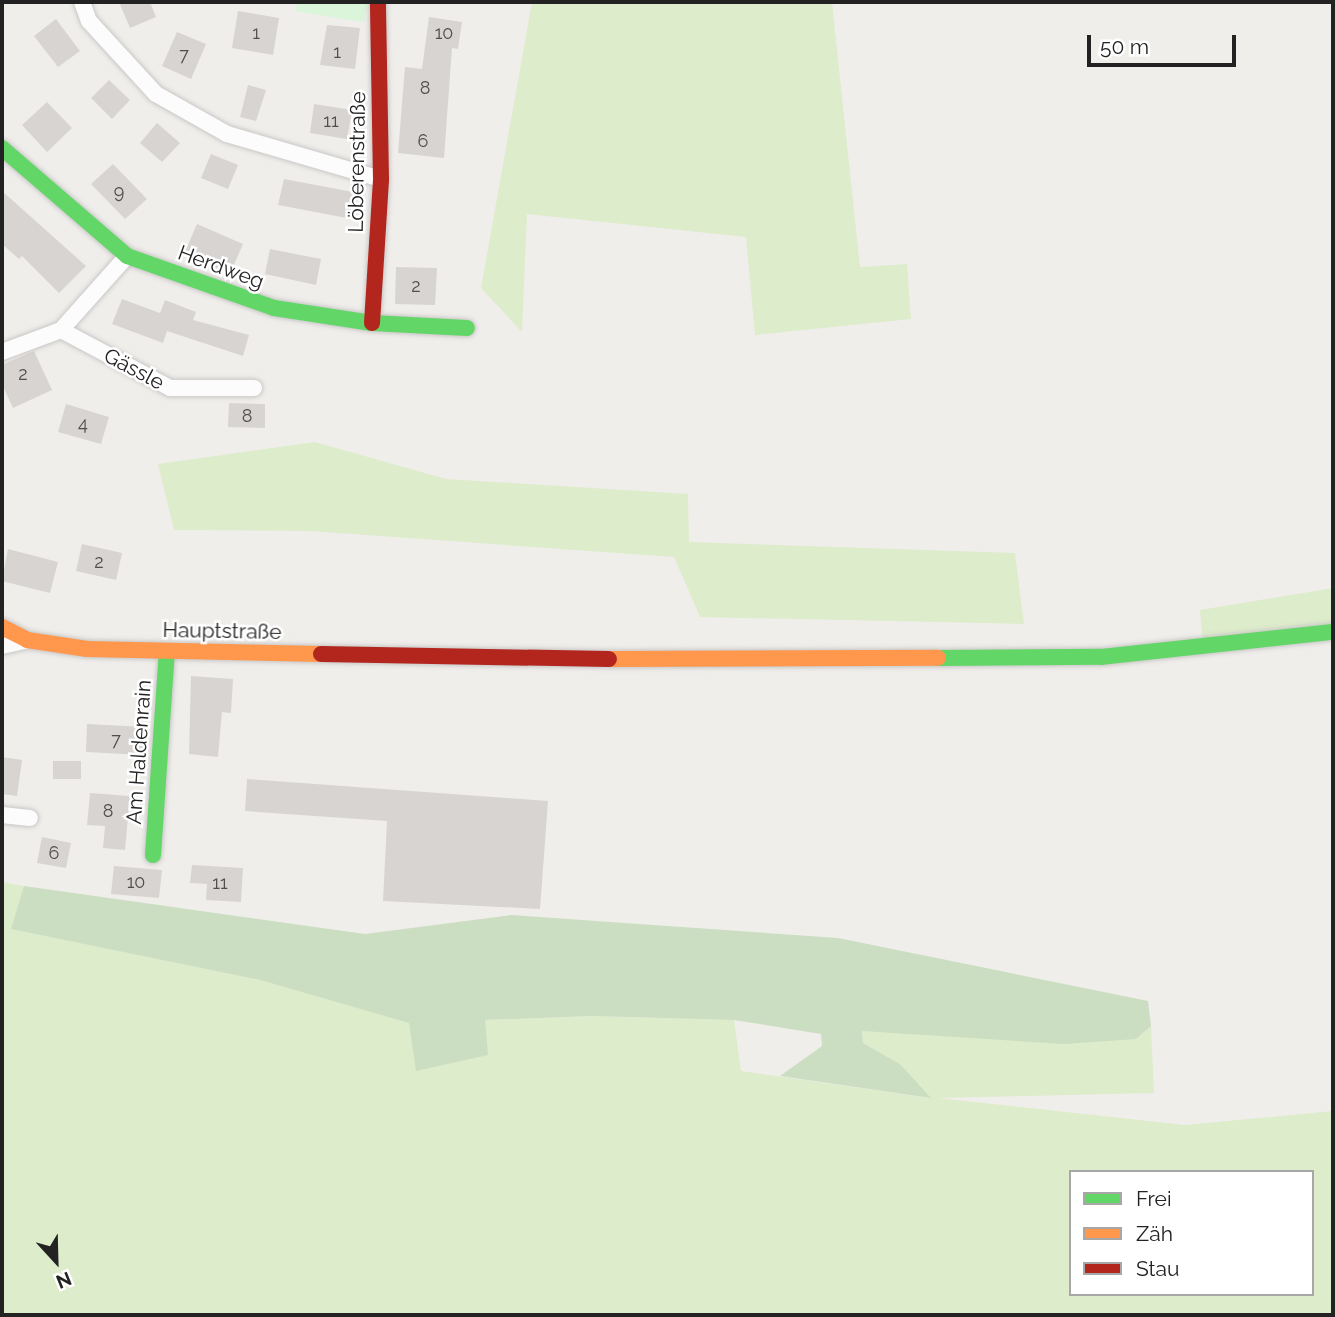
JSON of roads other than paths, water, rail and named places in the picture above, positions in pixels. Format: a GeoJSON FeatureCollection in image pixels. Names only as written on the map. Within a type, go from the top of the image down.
{"type":"FeatureCollection","features":[{"type":"Feature","properties":{"kind":"main road","name":"Löberenstraße"},"geometry":{"type":"LineString","coordinates":[[372,323],[381,179],[378,2]]}},
{"type":"Feature","properties":{"kind":"main road","name":"Herdweg"},"geometry":{"type":"LineString","coordinates":[[2,148],[127,256],[274,308],[372,323],[467,328]]}},
{"type":"Feature","properties":{"kind":"main road","name":"Hauptstraße"},"geometry":{"type":"LineString","coordinates":[[2,626],[27,640],[87,649],[445,657],[1101,657],[1333,632]]}},
{"type":"Feature","properties":{"kind":"main road","name":"Am Haldenrain"},"geometry":{"type":"LineString","coordinates":[[153,855],[167,651]]}},
{"type":"Feature","properties":{"kind":"street"},"geometry":{"type":"LineString","coordinates":[[82,2],[89,21],[166,99],[228,134],[381,179]]}},
{"type":"Feature","properties":{"kind":"street"},"geometry":{"type":"LineString","coordinates":[[2,352],[61,330],[127,256]]}},
{"type":"Feature","properties":{"kind":"street","name":"Gässle"},"geometry":{"type":"LineString","coordinates":[[61,330],[170,388],[254,388]]}},
{"type":"Feature","properties":{"kind":"street"},"geometry":{"type":"LineString","coordinates":[[2,646],[27,640]]}},
{"type":"Feature","properties":{"kind":"street"},"geometry":{"type":"LineString","coordinates":[[2,814],[30,818]]}}]}
